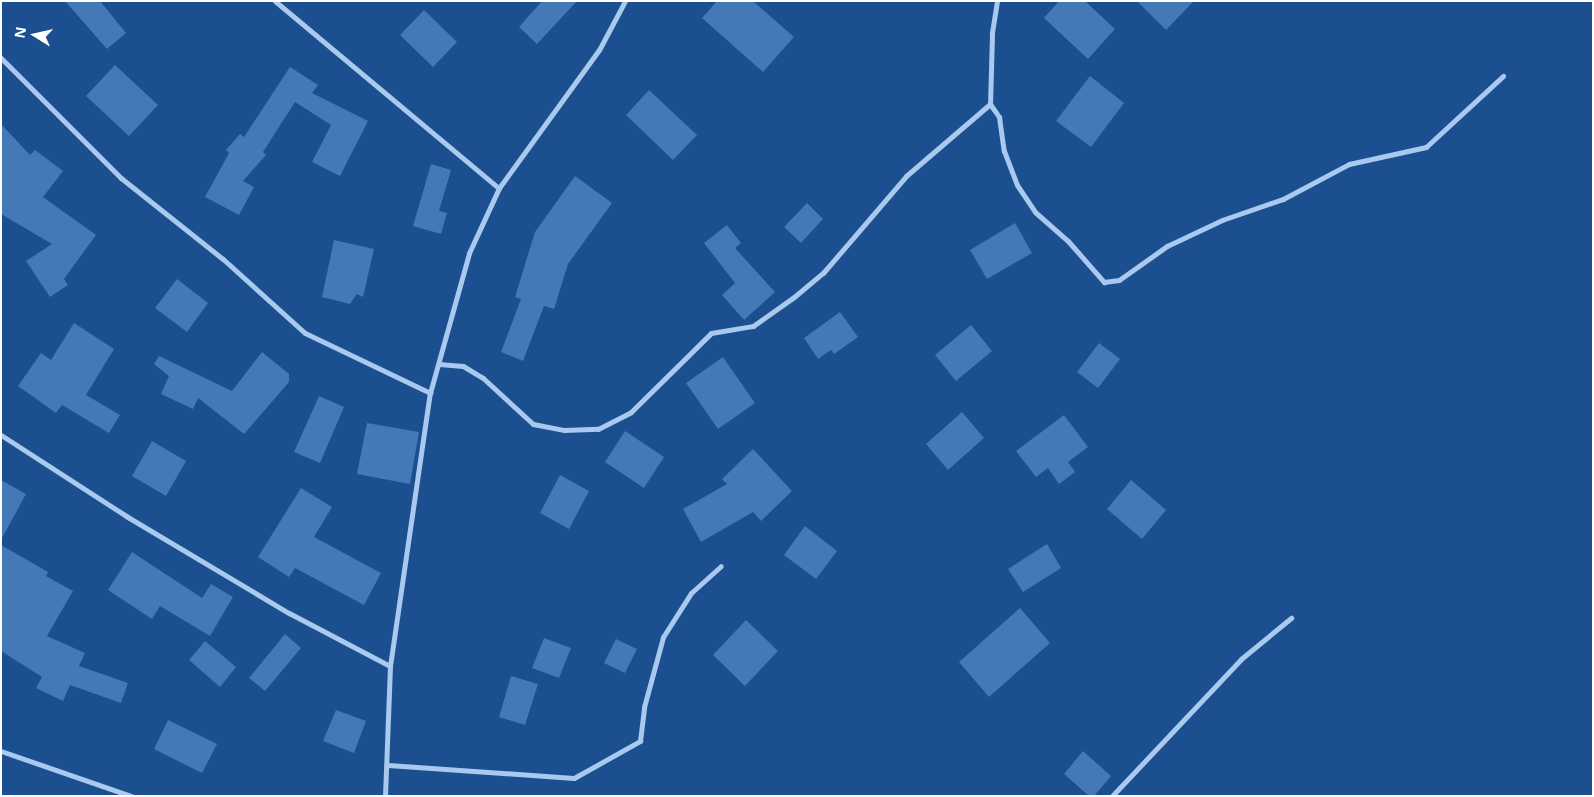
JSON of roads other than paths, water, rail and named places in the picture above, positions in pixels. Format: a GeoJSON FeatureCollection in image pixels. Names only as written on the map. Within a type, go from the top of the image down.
{"type":"FeatureCollection","features":[{"type":"Feature","properties":{"kind":"street"},"geometry":{"type":"LineString","coordinates":[[275,1],[499,188]]}},
{"type":"Feature","properties":{"kind":"street"},"geometry":{"type":"LineString","coordinates":[[385,796],[388,765],[390,666],[430,393],[469,253],[499,188],[599,50],[625,1]]}},
{"type":"Feature","properties":{"kind":"street"},"geometry":{"type":"LineString","coordinates":[[997,1],[992,34],[990,104],[999,117],[1004,151],[1026,198],[1035,212],[1068,241],[1104,282],[1119,280],[1166,246],[1222,220],[1283,199],[1350,164],[1426,147],[1503,76]]}},
{"type":"Feature","properties":{"kind":"street"},"geometry":{"type":"LineString","coordinates":[[1,58],[121,178],[222,259],[305,333],[430,393]]}},
{"type":"Feature","properties":{"kind":"street"},"geometry":{"type":"LineString","coordinates":[[439,364],[463,366],[483,378],[532,424],[564,430],[598,429],[631,412],[711,333],[753,326],[816,279],[906,176],[990,104]]}},
{"type":"Feature","properties":{"kind":"street"},"geometry":{"type":"LineString","coordinates":[[1,435],[126,516],[289,613],[390,666]]}},
{"type":"Feature","properties":{"kind":"street"},"geometry":{"type":"LineString","coordinates":[[388,765],[574,778],[640,741],[644,707],[663,637],[691,593],[720,566]]}},
{"type":"Feature","properties":{"kind":"street"},"geometry":{"type":"LineString","coordinates":[[1112,796],[1241,659],[1291,618]]}},
{"type":"Feature","properties":{"kind":"street"},"geometry":{"type":"LineString","coordinates":[[1,752],[131,796]]}}]}
